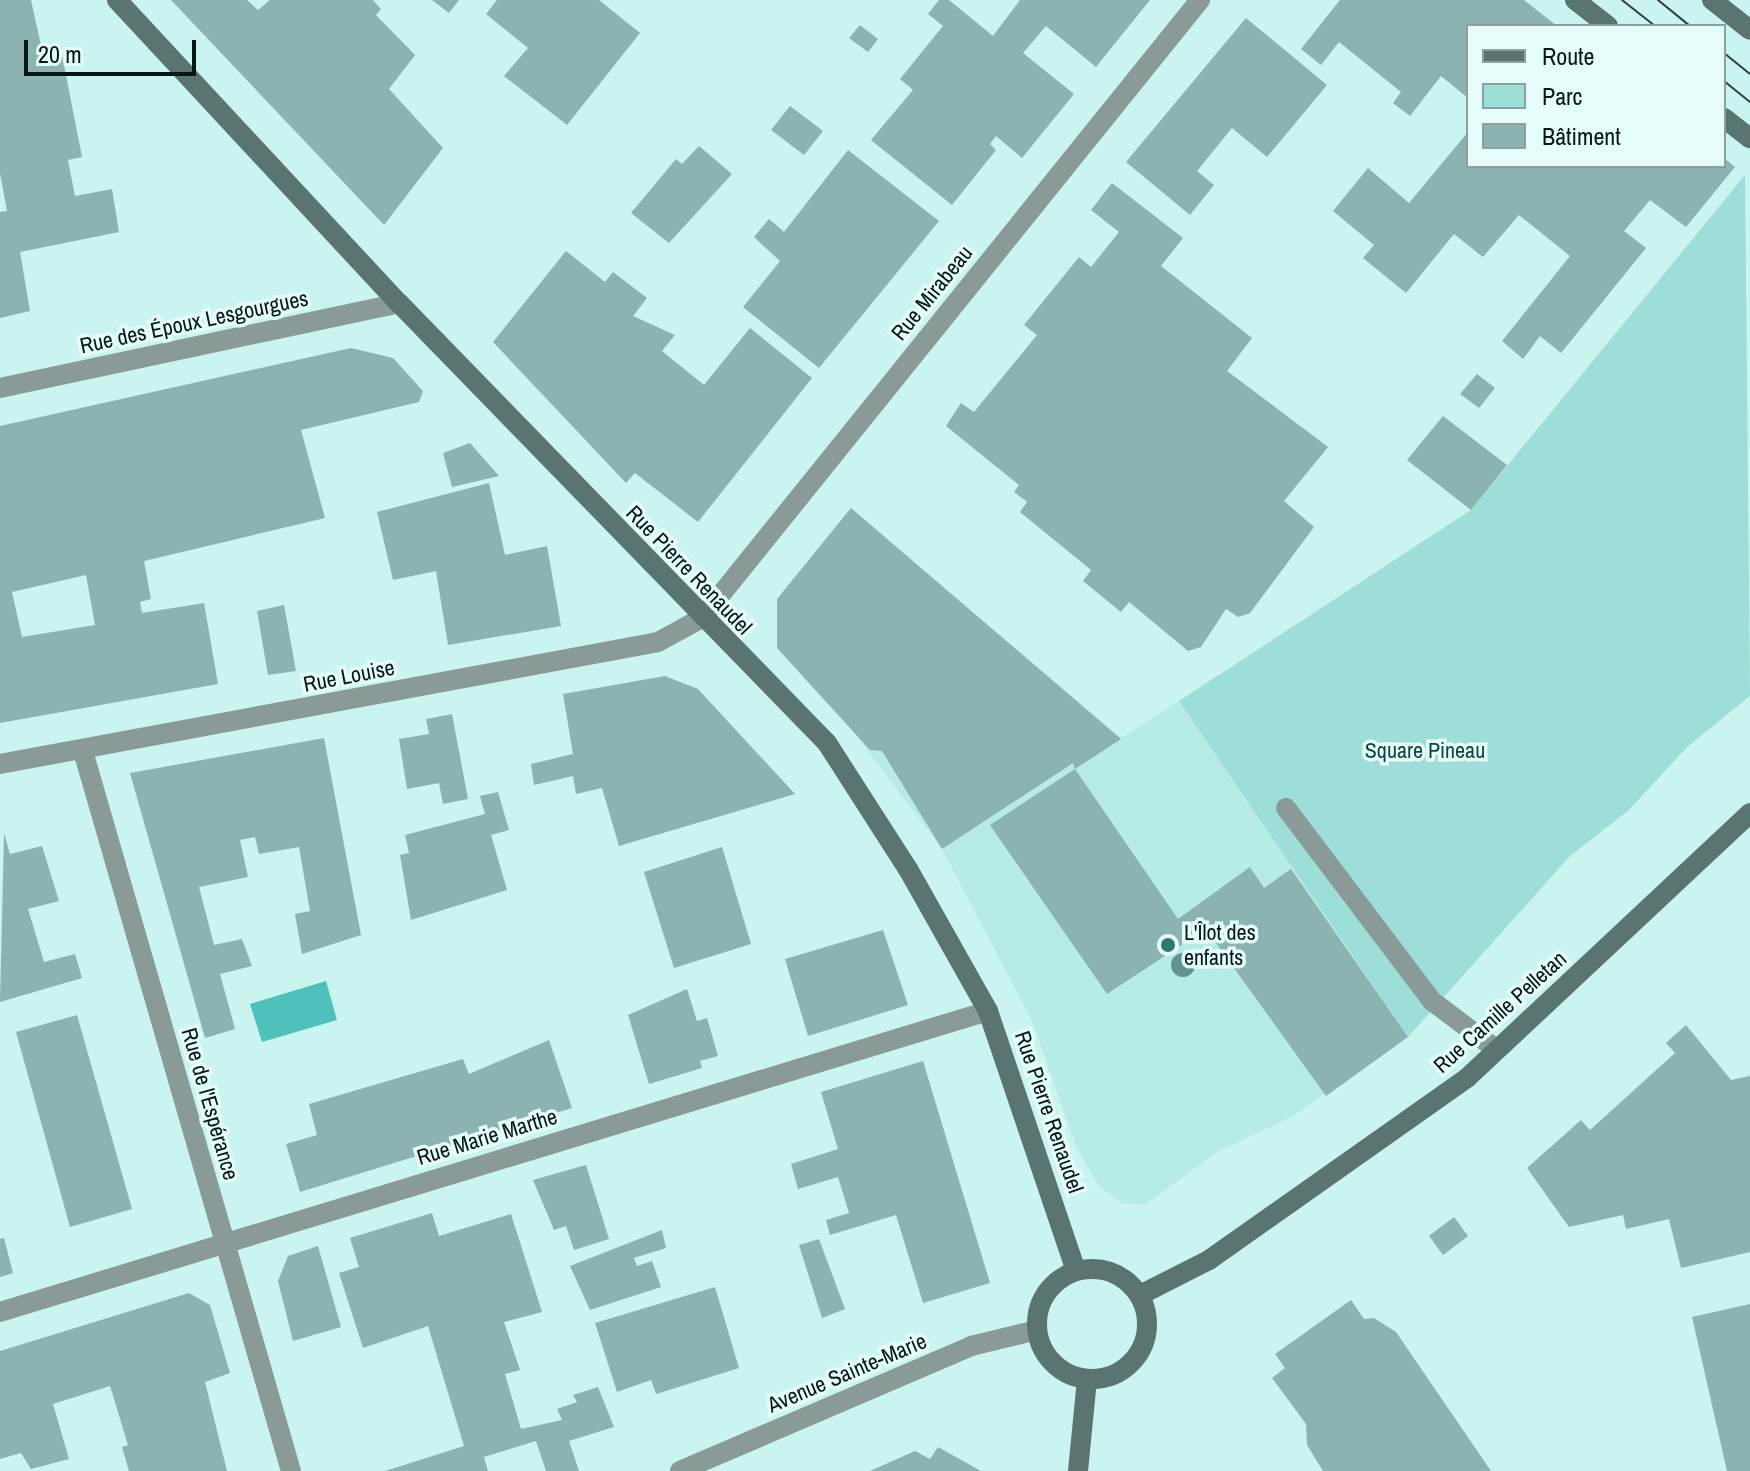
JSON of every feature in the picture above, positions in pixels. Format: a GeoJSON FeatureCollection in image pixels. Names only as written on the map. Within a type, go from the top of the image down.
{"type":"FeatureCollection","features":[{"type":"Feature","properties":{"kind":"street","name":"Rue Pierre Renaudel"},"geometry":{"type":"LineString","coordinates":[[117,0],[399,303],[702,618],[827,743],[908,869],[988,1011],[1076,1271]]}},
{"type":"Feature","properties":{"kind":"street","name":"Rue Mirabeau"},"geometry":{"type":"LineString","coordinates":[[702,618],[1200,0]]}},
{"type":"Feature","properties":{"kind":"street"},"geometry":{"type":"LineString","coordinates":[[1575,0],[1605,24]]}},
{"type":"Feature","properties":{"kind":"street"},"geometry":{"type":"LineString","coordinates":[[1712,0],[1750,30]]}},
{"type":"Feature","properties":{"kind":"street"},"geometry":{"type":"LineString","coordinates":[[1726,120],[1750,138]]}},
{"type":"Feature","properties":{"kind":"street","name":"Rue des Époux Lesgourgues"},"geometry":{"type":"LineString","coordinates":[[0,388],[399,303]]}},
{"type":"Feature","properties":{"kind":"street","name":"Rue Louise"},"geometry":{"type":"LineString","coordinates":[[0,764],[658,642],[702,618]]}},
{"type":"Feature","properties":{"kind":"street","name":"Rue de l'Espérance"},"geometry":{"type":"LineString","coordinates":[[83,751],[291,1471]]}},
{"type":"Feature","properties":{"kind":"street"},"geometry":{"type":"LineString","coordinates":[[1286,808],[1432,1001],[1497,1050]]}},
{"type":"Feature","properties":{"kind":"street","name":"Rue Camille Pelletan"},"geometry":{"type":"LineString","coordinates":[[1140,1295],[1209,1260],[1467,1078],[1750,813]]}},
{"type":"Feature","properties":{"kind":"street","name":"Rue Marie Marthe"},"geometry":{"type":"LineString","coordinates":[[0,1312],[988,1011]]}},
{"type":"Feature","properties":{"kind":"street"},"geometry":{"type":"LineString","coordinates":[[1076,1271],[1112,1272],[1140,1295],[1147,1328],[1133,1361],[1104,1378],[1087,1379],[1053,1363],[1037,1330],[1046,1293],[1076,1271]]}},
{"type":"Feature","properties":{"kind":"street","name":"Avenue Sainte-Marie"},"geometry":{"type":"LineString","coordinates":[[680,1471],[971,1346],[1037,1330]]}},
{"type":"Feature","properties":{"kind":"street"},"geometry":{"type":"LineString","coordinates":[[1078,1471],[1087,1379]]}},
{"type":"Feature","properties":{"kind":"shaded area","name":"L'Îlot des enfants"},"geometry":{"type":"Polygon","coordinates":[[[999,634],[1121,738],[1179,701],[1408,1037],[1291,1117],[1217,1152],[1145,1205],[1121,1203],[1098,1185],[1077,1149],[1032,1021],[942,849],[853,731],[999,634]]]}},
{"type":"Feature","properties":{"kind":"shaded area"},"geometry":{"type":"Polygon","coordinates":[[[326,981],[337,1020],[262,1042],[250,1004],[326,981]]]}},
{"type":"Feature","properties":{"kind":"green space","name":"Square Pineau"},"geometry":{"type":"Polygon","coordinates":[[[1745,175],[1750,696],[1687,747],[1629,810],[1570,856],[1408,1037],[1179,701],[1471,510],[1745,175]]]}},
{"type":"Feature","properties":{"kind":"building"},"geometry":{"type":"Polygon","coordinates":[[[0,0],[31,0],[44,59],[62,55],[82,157],[68,160],[75,196],[112,189],[119,232],[20,252],[30,311],[0,318],[0,212],[7,211],[0,173],[0,0]]]}},
{"type":"Feature","properties":{"kind":"building"},"geometry":{"type":"Polygon","coordinates":[[[171,0],[247,0],[258,10],[270,0],[373,0],[381,9],[376,15],[415,55],[389,89],[443,148],[384,225],[171,0]]]}},
{"type":"Feature","properties":{"kind":"building"},"geometry":{"type":"Polygon","coordinates":[[[432,0],[459,0],[449,13],[432,0]]]}},
{"type":"Feature","properties":{"kind":"building"},"geometry":{"type":"Polygon","coordinates":[[[497,0],[599,0],[640,33],[567,125],[504,76],[528,48],[486,14],[497,0]]]}},
{"type":"Feature","properties":{"kind":"building"},"geometry":{"type":"Polygon","coordinates":[[[939,0],[949,0],[993,36],[1020,0],[1150,0],[1096,67],[1046,26],[1023,53],[1074,94],[1022,158],[996,136],[990,144],[996,150],[952,205],[871,140],[913,90],[900,79],[943,26],[928,14],[939,0]]]}},
{"type":"Feature","properties":{"kind":"building"},"geometry":{"type":"Polygon","coordinates":[[[1340,0],[1524,0],[1554,24],[1466,24],[1466,96],[1441,76],[1410,116],[1393,103],[1401,92],[1339,42],[1321,65],[1301,49],[1340,0]]]}},
{"type":"Feature","properties":{"kind":"building"},"geometry":{"type":"Polygon","coordinates":[[[1246,18],[1327,85],[1267,157],[1232,128],[1197,171],[1214,185],[1190,215],[1126,162],[1246,18]]]}},
{"type":"Feature","properties":{"kind":"building"},"geometry":{"type":"Polygon","coordinates":[[[860,25],[878,39],[868,52],[849,38],[860,25]]]}},
{"type":"Feature","properties":{"kind":"building"},"geometry":{"type":"Polygon","coordinates":[[[790,106],[823,131],[804,155],[771,130],[790,106]]]}},
{"type":"Feature","properties":{"kind":"building"},"geometry":{"type":"Polygon","coordinates":[[[1466,134],[1466,168],[1726,168],[1726,160],[1735,167],[1686,227],[1650,200],[1624,231],[1646,248],[1561,353],[1540,336],[1523,359],[1502,341],[1570,256],[1519,215],[1483,257],[1454,234],[1406,293],[1363,258],[1374,245],[1333,211],[1368,168],[1409,203],[1466,134]]]}},
{"type":"Feature","properties":{"kind":"building"},"geometry":{"type":"Polygon","coordinates":[[[699,146],[732,174],[669,243],[631,213],[676,159],[682,164],[699,146]]]}},
{"type":"Feature","properties":{"kind":"building"},"geometry":{"type":"Polygon","coordinates":[[[848,150],[939,221],[819,368],[743,307],[780,261],[754,237],[769,219],[784,232],[848,150]]]}},
{"type":"Feature","properties":{"kind":"building"},"geometry":{"type":"Polygon","coordinates":[[[1112,183],[1183,238],[1161,266],[1252,338],[1227,371],[1328,447],[1284,501],[1314,527],[1250,613],[1238,617],[1226,609],[1201,647],[1188,651],[1129,602],[1121,612],[1083,581],[1091,570],[1020,512],[1027,502],[1014,492],[1019,485],[946,426],[961,403],[974,412],[1037,335],[1024,325],[1079,257],[1091,267],[1119,232],[1091,210],[1112,183]]]}},
{"type":"Feature","properties":{"kind":"building"},"geometry":{"type":"Polygon","coordinates":[[[566,251],[605,282],[613,272],[647,298],[633,316],[675,335],[662,351],[704,385],[750,328],[812,378],[698,522],[635,473],[626,483],[493,342],[566,251]]]}},
{"type":"Feature","properties":{"kind":"building"},"geometry":{"type":"Polygon","coordinates":[[[351,348],[393,358],[423,391],[419,402],[301,430],[325,518],[144,561],[151,599],[140,602],[142,613],[204,603],[218,684],[0,723],[0,426],[351,348]],[[86,575],[12,592],[22,637],[95,625],[86,575]]]}},
{"type":"Feature","properties":{"kind":"building"},"geometry":{"type":"Polygon","coordinates":[[[1477,374],[1495,388],[1479,408],[1460,394],[1477,374]]]}},
{"type":"Feature","properties":{"kind":"building"},"geometry":{"type":"Polygon","coordinates":[[[1443,416],[1507,465],[1471,510],[1407,460],[1443,416]]]}},
{"type":"Feature","properties":{"kind":"building"},"geometry":{"type":"Polygon","coordinates":[[[470,443],[499,476],[452,487],[443,453],[470,443]]]}},
{"type":"Feature","properties":{"kind":"building"},"geometry":{"type":"Polygon","coordinates":[[[489,483],[505,555],[547,546],[561,626],[448,645],[436,571],[393,580],[377,512],[489,483]]]}},
{"type":"Feature","properties":{"kind":"building"},"geometry":{"type":"Polygon","coordinates":[[[851,508],[1121,739],[1075,769],[1073,763],[942,849],[882,751],[870,750],[777,648],[777,599],[851,508]]]}},
{"type":"Feature","properties":{"kind":"building"},"geometry":{"type":"Polygon","coordinates":[[[284,605],[296,671],[268,675],[257,611],[284,605]]]}},
{"type":"Feature","properties":{"kind":"building"},"geometry":{"type":"Polygon","coordinates":[[[665,676],[698,689],[795,794],[619,846],[602,788],[576,794],[573,776],[534,785],[531,764],[573,754],[563,694],[665,676]]]}},
{"type":"Feature","properties":{"kind":"building"},"geometry":{"type":"Polygon","coordinates":[[[452,714],[468,799],[443,804],[439,783],[407,789],[399,739],[429,734],[426,719],[452,714]]]}},
{"type":"Feature","properties":{"kind":"building"},"geometry":{"type":"Polygon","coordinates":[[[324,738],[361,935],[302,954],[295,914],[310,911],[299,847],[259,854],[255,837],[240,840],[248,877],[199,887],[214,945],[242,939],[252,966],[220,974],[235,1029],[205,1038],[130,773],[324,738]]]}},
{"type":"Feature","properties":{"kind":"building"},"geometry":{"type":"Polygon","coordinates":[[[1075,769],[1178,919],[1250,867],[1264,888],[1291,869],[1408,1037],[1326,1096],[1206,929],[1107,994],[990,825],[1075,769]]]}},
{"type":"Feature","properties":{"kind":"building"},"geometry":{"type":"Polygon","coordinates":[[[498,792],[509,830],[491,835],[507,890],[411,920],[400,855],[409,853],[405,835],[485,814],[480,796],[498,792]]]}},
{"type":"Feature","properties":{"kind":"building"},"geometry":{"type":"Polygon","coordinates":[[[4,833],[10,854],[42,846],[59,901],[28,909],[44,962],[75,954],[82,978],[0,1002],[4,833]]]}},
{"type":"Feature","properties":{"kind":"building"},"geometry":{"type":"Polygon","coordinates":[[[722,847],[751,944],[674,968],[644,872],[722,847]]]}},
{"type":"Feature","properties":{"kind":"building"},"geometry":{"type":"Polygon","coordinates":[[[883,930],[908,1005],[808,1036],[785,959],[883,930]]]}},
{"type":"Feature","properties":{"kind":"building"},"geometry":{"type":"Polygon","coordinates":[[[687,989],[697,1021],[707,1018],[718,1056],[700,1061],[702,1068],[649,1084],[628,1015],[687,989]]]}},
{"type":"Feature","properties":{"kind":"building"},"geometry":{"type":"Polygon","coordinates":[[[77,1015],[132,1209],[70,1227],[16,1032],[77,1015]]]}},
{"type":"Feature","properties":{"kind":"building"},"geometry":{"type":"Polygon","coordinates":[[[1686,1025],[1731,1080],[1750,1076],[1750,1252],[1681,1268],[1669,1219],[1626,1229],[1623,1215],[1569,1227],[1527,1168],[1581,1120],[1590,1130],[1675,1053],[1666,1043],[1686,1025]]]}},
{"type":"Feature","properties":{"kind":"building"},"geometry":{"type":"Polygon","coordinates":[[[549,1040],[572,1108],[300,1192],[286,1144],[317,1135],[309,1104],[463,1059],[469,1074],[549,1040]]]}},
{"type":"Feature","properties":{"kind":"building"},"geometry":{"type":"Polygon","coordinates":[[[923,1061],[990,1283],[923,1303],[896,1215],[830,1235],[826,1220],[849,1213],[838,1177],[798,1189],[791,1164],[838,1149],[821,1092],[923,1061]]]}},
{"type":"Feature","properties":{"kind":"building"},"geometry":{"type":"Polygon","coordinates":[[[586,1165],[609,1239],[574,1250],[566,1226],[554,1230],[533,1180],[586,1165]]]}},
{"type":"Feature","properties":{"kind":"building"},"geometry":{"type":"Polygon","coordinates":[[[432,1213],[439,1236],[511,1214],[542,1312],[504,1322],[520,1370],[505,1374],[521,1429],[562,1420],[557,1409],[577,1402],[573,1395],[598,1387],[614,1427],[569,1441],[579,1471],[546,1471],[536,1441],[484,1457],[488,1471],[385,1471],[464,1446],[428,1326],[363,1348],[339,1273],[359,1267],[350,1238],[432,1213]]]}},
{"type":"Feature","properties":{"kind":"building"},"geometry":{"type":"Polygon","coordinates":[[[1454,1217],[1468,1236],[1443,1255],[1429,1236],[1454,1217]]]}},
{"type":"Feature","properties":{"kind":"building"},"geometry":{"type":"Polygon","coordinates":[[[662,1230],[666,1248],[634,1258],[637,1266],[652,1261],[661,1287],[590,1310],[570,1266],[662,1230]]]}},
{"type":"Feature","properties":{"kind":"building"},"geometry":{"type":"Polygon","coordinates":[[[4,1238],[13,1273],[0,1277],[0,1239],[4,1238]]]}},
{"type":"Feature","properties":{"kind":"building"},"geometry":{"type":"Polygon","coordinates":[[[819,1239],[845,1309],[822,1318],[799,1245],[819,1239]]]}},
{"type":"Feature","properties":{"kind":"building"},"geometry":{"type":"Polygon","coordinates":[[[318,1246],[341,1327],[293,1341],[278,1281],[288,1256],[318,1246]]]}},
{"type":"Feature","properties":{"kind":"building"},"geometry":{"type":"Polygon","coordinates":[[[715,1287],[739,1368],[656,1394],[651,1380],[617,1392],[595,1323],[715,1287]]]}},
{"type":"Feature","properties":{"kind":"building"},"geometry":{"type":"Polygon","coordinates":[[[189,1293],[210,1305],[230,1373],[205,1382],[227,1471],[129,1471],[122,1447],[128,1445],[110,1386],[53,1404],[69,1459],[31,1469],[21,1453],[0,1459],[0,1351],[189,1293]]]}},
{"type":"Feature","properties":{"kind":"building"},"geometry":{"type":"Polygon","coordinates":[[[1351,1300],[1364,1319],[1374,1318],[1396,1332],[1491,1471],[1323,1471],[1307,1445],[1306,1424],[1272,1378],[1285,1368],[1275,1354],[1351,1300]]]}},
{"type":"Feature","properties":{"kind":"building"},"geometry":{"type":"Polygon","coordinates":[[[1750,1304],[1750,1471],[1727,1471],[1692,1317],[1750,1304]]]}},
{"type":"Feature","properties":{"kind":"building"},"geometry":{"type":"Polygon","coordinates":[[[938,1447],[981,1471],[870,1471],[915,1451],[930,1459],[938,1447]]]}},
{"type":"Feature","properties":{"kind":"tram line"},"geometry":{"type":"LineString","coordinates":[[1622,0],[1652,24]]}},
{"type":"Feature","properties":{"kind":"tram line"},"geometry":{"type":"LineString","coordinates":[[1658,0],[1688,24]]}},
{"type":"Feature","properties":{"kind":"tram line"},"geometry":{"type":"LineString","coordinates":[[1726,55],[1750,74]]}},
{"type":"Feature","properties":{"kind":"tram line"},"geometry":{"type":"LineString","coordinates":[[1726,83],[1750,102]]}},
{"type":"Feature","properties":{"kind":"place","name":"L'Îlot des enfants"},"geometry":{"type":"Point","coordinates":[1168,945]}}]}
